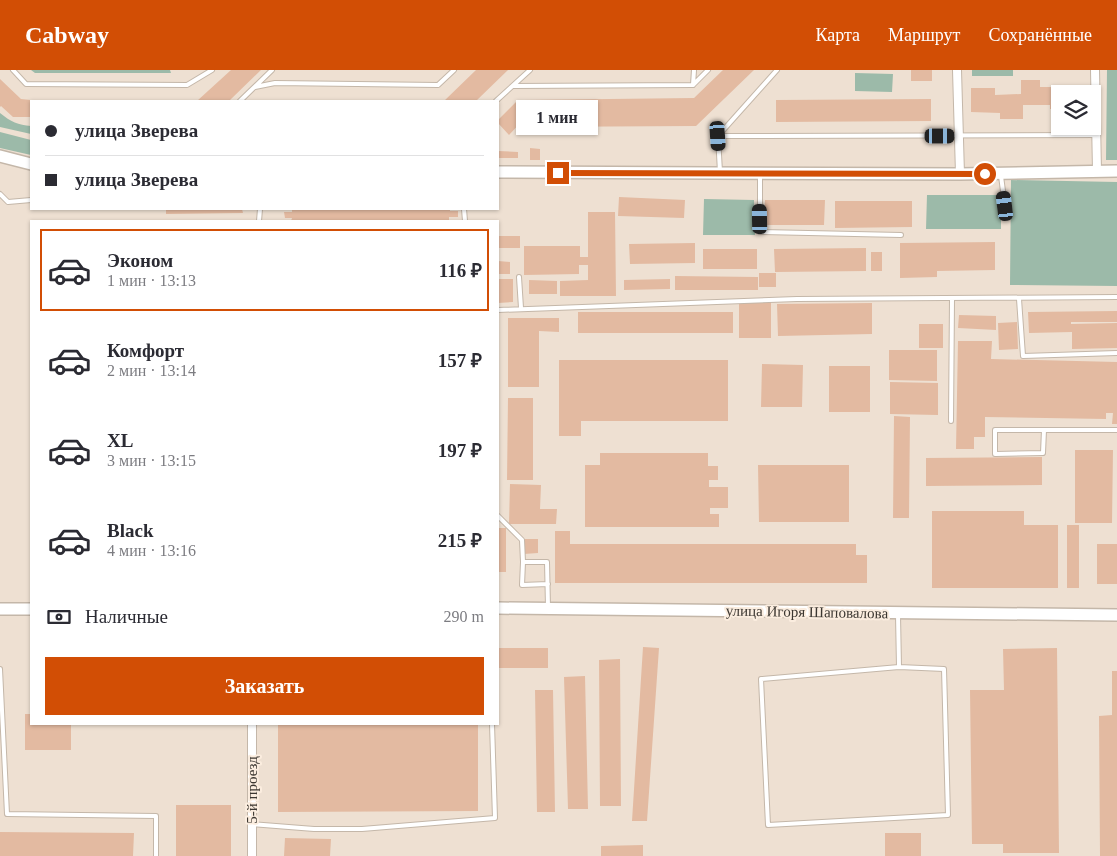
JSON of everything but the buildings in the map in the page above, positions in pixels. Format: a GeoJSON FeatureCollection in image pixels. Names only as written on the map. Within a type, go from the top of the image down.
{"type":"FeatureCollection","features":[{"type":"Feature","properties":{"kind":"street"},"geometry":{"type":"LineString","coordinates":[[957,70],[960,174]]}},
{"type":"Feature","properties":{"kind":"street"},"geometry":{"type":"LineString","coordinates":[[1095,70],[1095,85]]}},
{"type":"Feature","properties":{"kind":"street"},"geometry":{"type":"LineString","coordinates":[[1096,135],[1097,171]]}},
{"type":"Feature","properties":{"kind":"street"},"geometry":{"type":"LineString","coordinates":[[0,156],[30,164]]}},
{"type":"Feature","properties":{"kind":"street"},"geometry":{"type":"LineString","coordinates":[[499,172],[1001,174],[1117,170]]}},
{"type":"Feature","properties":{"kind":"street","name":"улица Игоря Шаповалова"},"geometry":{"type":"LineString","coordinates":[[499,608],[1117,615]]}},
{"type":"Feature","properties":{"kind":"street"},"geometry":{"type":"LineString","coordinates":[[0,609],[30,609]]}},
{"type":"Feature","properties":{"kind":"street","name":"5-й проезд"},"geometry":{"type":"LineString","coordinates":[[252,725],[252,856]]}},
{"type":"Feature","properties":{"kind":"lane"},"geometry":{"type":"LineString","coordinates":[[13,70],[26,84],[178,85],[187,85],[212,70]]}},
{"type":"Feature","properties":{"kind":"lane"},"geometry":{"type":"LineString","coordinates":[[241,100],[272,70]]}},
{"type":"Feature","properties":{"kind":"lane"},"geometry":{"type":"LineString","coordinates":[[255,86],[275,83],[438,85],[454,70]]}},
{"type":"Feature","properties":{"kind":"lane"},"geometry":{"type":"LineString","coordinates":[[497,100],[530,70]]}},
{"type":"Feature","properties":{"kind":"lane"},"geometry":{"type":"LineString","coordinates":[[693,85],[694,70]]}},
{"type":"Feature","properties":{"kind":"lane"},"geometry":{"type":"LineString","coordinates":[[513,86],[693,85],[708,70]]}},
{"type":"Feature","properties":{"kind":"lane"},"geometry":{"type":"LineString","coordinates":[[720,173],[718,136],[777,70]]}},
{"type":"Feature","properties":{"kind":"lane"},"geometry":{"type":"LineString","coordinates":[[718,136],[1096,135]]}},
{"type":"Feature","properties":{"kind":"lane"},"geometry":{"type":"LineString","coordinates":[[760,174],[760,232],[901,235]]}},
{"type":"Feature","properties":{"kind":"lane"},"geometry":{"type":"LineString","coordinates":[[1001,174],[1005,206]]}},
{"type":"Feature","properties":{"kind":"lane"},"geometry":{"type":"LineString","coordinates":[[0,194],[8,202],[30,200]]}},
{"type":"Feature","properties":{"kind":"lane"},"geometry":{"type":"LineString","coordinates":[[519,277],[521,308]]}},
{"type":"Feature","properties":{"kind":"lane"},"geometry":{"type":"LineString","coordinates":[[499,310],[797,299],[1117,297]]}},
{"type":"Feature","properties":{"kind":"lane"},"geometry":{"type":"LineString","coordinates":[[951,421],[952,298]]}},
{"type":"Feature","properties":{"kind":"lane"},"geometry":{"type":"LineString","coordinates":[[1019,299],[1023,356],[1117,352]]}},
{"type":"Feature","properties":{"kind":"lane"},"geometry":{"type":"LineString","coordinates":[[1044,430],[1043,453],[995,454],[995,430],[1044,430],[1117,430]]}},
{"type":"Feature","properties":{"kind":"lane"},"geometry":{"type":"LineString","coordinates":[[499,517],[522,540],[522,585],[548,584]]}},
{"type":"Feature","properties":{"kind":"lane"},"geometry":{"type":"LineString","coordinates":[[523,562],[547,562],[548,609]]}},
{"type":"Feature","properties":{"kind":"lane"},"geometry":{"type":"LineString","coordinates":[[898,613],[899,666]]}},
{"type":"Feature","properties":{"kind":"lane"},"geometry":{"type":"LineString","coordinates":[[899,666],[944,670],[948,815],[768,825],[761,679],[899,666]]}},
{"type":"Feature","properties":{"kind":"lane"},"geometry":{"type":"LineString","coordinates":[[0,670],[7,814],[156,816],[156,856]]}},
{"type":"Feature","properties":{"kind":"lane"},"geometry":{"type":"LineString","coordinates":[[252,824],[314,829],[362,829],[495,818],[492,725]]}},
{"type":"Feature","properties":{"kind":"green space"},"geometry":{"type":"Polygon","coordinates":[[[31,70],[170,70],[171,73],[35,73],[31,70]]]}},
{"type":"Feature","properties":{"kind":"green space"},"geometry":{"type":"Polygon","coordinates":[[[972,70],[1013,70],[1013,76],[972,76],[972,70]]]}},
{"type":"Feature","properties":{"kind":"green space"},"geometry":{"type":"Polygon","coordinates":[[[1107,70],[1117,70],[1117,160],[1106,160],[1107,70]]]}},
{"type":"Feature","properties":{"kind":"green space"},"geometry":{"type":"Polygon","coordinates":[[[855,73],[893,74],[892,92],[855,91],[855,73]]]}},
{"type":"Feature","properties":{"kind":"green space"},"geometry":{"type":"Polygon","coordinates":[[[0,113],[15,123],[30,126],[30,134],[0,127],[0,113]]]}},
{"type":"Feature","properties":{"kind":"green space"},"geometry":{"type":"Polygon","coordinates":[[[0,132],[30,140],[30,155],[0,148],[0,132]]]}},
{"type":"Feature","properties":{"kind":"green space"},"geometry":{"type":"Polygon","coordinates":[[[1011,180],[1117,182],[1117,286],[1010,285],[1011,180]]]}},
{"type":"Feature","properties":{"kind":"green space"},"geometry":{"type":"Polygon","coordinates":[[[927,195],[1001,195],[1001,229],[926,229],[927,195]]]}},
{"type":"Feature","properties":{"kind":"green space"},"geometry":{"type":"Polygon","coordinates":[[[704,199],[754,200],[755,235],[703,235],[704,199]]]}},
{"type":"Feature","properties":{"kind":"route"},"geometry":{"type":"LineString","coordinates":[[558,173],[985,174]]}}]}
